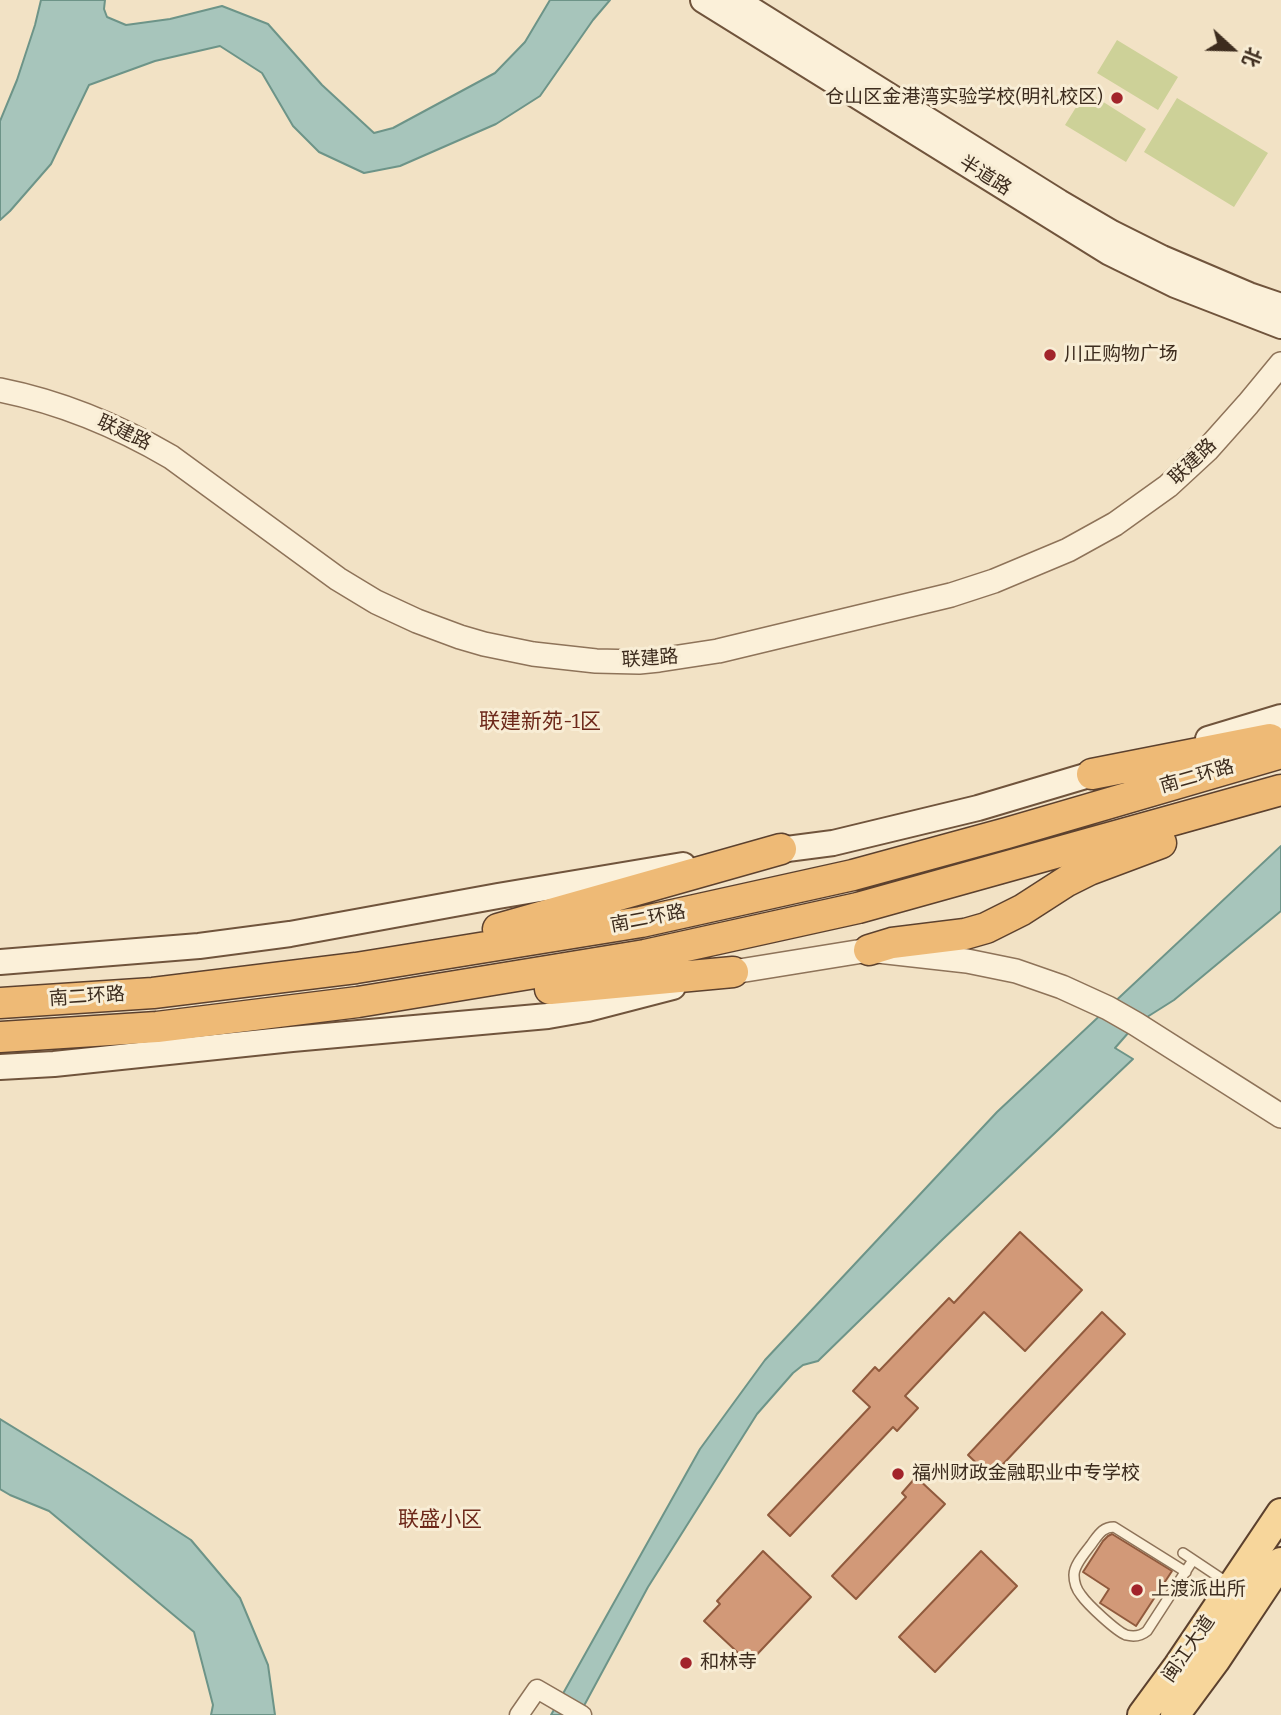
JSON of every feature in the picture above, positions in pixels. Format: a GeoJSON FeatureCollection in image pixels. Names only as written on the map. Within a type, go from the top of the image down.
{"type":"FeatureCollection","features":[{"type":"Feature","properties":{"kind":"highway"},"geometry":{"type":"LineString","coordinates":[[1092,774],[1259,740],[1281,738]]}},
{"type":"Feature","properties":{"kind":"highway","name":"南二环路"},"geometry":{"type":"LineString","coordinates":[[0,1003],[153,993],[356,968],[641,922],[853,875],[1281,753]]}},
{"type":"Feature","properties":{"kind":"highway","name":"南二环路"},"geometry":{"type":"LineString","coordinates":[[0,1037],[157,1027],[358,1002],[645,955],[858,908],[1281,790]]}},
{"type":"Feature","properties":{"kind":"highway"},"geometry":{"type":"LineString","coordinates":[[869,950],[892,943],[965,934],[986,928],[1089,870],[1281,800]]}},
{"type":"Feature","properties":{"kind":"highway"},"geometry":{"type":"LineString","coordinates":[[356,968],[781,849]]}},
{"type":"Feature","properties":{"kind":"highway"},"geometry":{"type":"LineString","coordinates":[[358,1002],[538,990],[733,972]]}},
{"type":"Feature","properties":{"kind":"main road","name":"半道路"},"geometry":{"type":"LineString","coordinates":[[703,0],[1110,253],[1167,282],[1281,326]]}},
{"type":"Feature","properties":{"kind":"main road","name":"半道路"},"geometry":{"type":"LineString","coordinates":[[736,0],[1112,233],[1181,267],[1281,306]]}},
{"type":"Feature","properties":{"kind":"main road"},"geometry":{"type":"LineString","coordinates":[[0,962],[187,947],[290,934],[781,849],[833,844],[978,808],[1281,717]]}},
{"type":"Feature","properties":{"kind":"main road"},"geometry":{"type":"LineString","coordinates":[[0,1067],[548,1016],[588,1009],[733,972]]}},
{"type":"Feature","properties":{"kind":"main road","name":"闽江大道"},"geometry":{"type":"LineString","coordinates":[[1142,1715],[1281,1513]]}},
{"type":"Feature","properties":{"kind":"main road","name":"闽江大道"},"geometry":{"type":"LineString","coordinates":[[1175,1715],[1215,1661],[1281,1562]]}},
{"type":"Feature","properties":{"kind":"street","name":"联建路"},"geometry":{"type":"LineString","coordinates":[[0,390],[64,407],[152,446],[171,457],[338,579],[376,602],[417,621],[460,637],[523,652],[596,661],[639,662],[718,651],[951,595],[995,581],[1068,550],[1115,524],[1168,486],[1207,450],[1281,364]]}},
{"type":"Feature","properties":{"kind":"street"},"geometry":{"type":"LineString","coordinates":[[733,972],[869,950],[992,965],[1062,987],[1108,1008],[1281,1116]]}},
{"type":"Feature","properties":{"kind":"street"},"geometry":{"type":"LineString","coordinates":[[519,1715],[537,1689],[582,1715]]}},
{"type":"Feature","properties":{"kind":"lane"},"geometry":{"type":"LineString","coordinates":[[1186,1572],[1114,1527],[1109,1527],[1101,1531],[1076,1567],[1074,1576],[1080,1595],[1093,1608],[1120,1632],[1135,1636],[1147,1631],[1186,1572],[1193,1560]]}},
{"type":"Feature","properties":{"kind":"lane"},"geometry":{"type":"LineString","coordinates":[[1182,1553],[1232,1586]]}},
{"type":"Feature","properties":{"kind":"green space"},"geometry":{"type":"Polygon","coordinates":[[[1117,40],[1178,77],[1158,110],[1097,73],[1117,40]]]}},
{"type":"Feature","properties":{"kind":"green space"},"geometry":{"type":"Polygon","coordinates":[[[1086,91],[1146,129],[1126,162],[1065,125],[1086,91]]]}},
{"type":"Feature","properties":{"kind":"green space"},"geometry":{"type":"Polygon","coordinates":[[[1177,98],[1268,153],[1234,207],[1144,152],[1177,98]]]}},
{"type":"Feature","properties":{"kind":"water"},"geometry":{"type":"Polygon","coordinates":[[[41,0],[105,0],[107,17],[126,25],[170,19],[222,6],[268,24],[322,85],[374,133],[393,128],[495,73],[525,42],[550,0],[610,0],[540,96],[496,124],[400,166],[364,173],[319,152],[293,126],[262,73],[220,46],[155,61],[89,85],[51,164],[0,220],[0,121],[17,80],[41,0]]]}},
{"type":"Feature","properties":{"kind":"water"},"geometry":{"type":"Polygon","coordinates":[[[1281,846],[1281,911],[1174,1000],[1136,1024],[1115,1048],[1133,1059],[818,1361],[803,1365],[793,1373],[757,1414],[648,1587],[579,1715],[551,1715],[700,1449],[765,1360],[997,1112],[1281,846]]]}},
{"type":"Feature","properties":{"kind":"water"},"geometry":{"type":"Polygon","coordinates":[[[0,1419],[191,1540],[240,1598],[268,1665],[275,1715],[211,1715],[213,1705],[194,1632],[49,1511],[0,1489],[0,1419]]]}},
{"type":"Feature","properties":{"kind":"building"},"geometry":{"type":"Polygon","coordinates":[[[1020,1232],[1082,1290],[1025,1351],[984,1312],[905,1396],[918,1408],[897,1431],[893,1427],[790,1536],[768,1515],[870,1407],[853,1391],[875,1367],[879,1371],[949,1298],[954,1303],[1020,1232]]]}},
{"type":"Feature","properties":{"kind":"building"},"geometry":{"type":"Polygon","coordinates":[[[1102,1312],[1125,1334],[991,1477],[968,1455],[1102,1312]]]}},
{"type":"Feature","properties":{"kind":"building"},"geometry":{"type":"Polygon","coordinates":[[[916,1477],[945,1504],[856,1599],[832,1576],[906,1497],[902,1493],[916,1477]]]}},
{"type":"Feature","properties":{"kind":"building"},"geometry":{"type":"Polygon","coordinates":[[[1112,1534],[1172,1571],[1136,1626],[1100,1603],[1109,1589],[1083,1572],[1103,1541],[1112,1534]]]}},
{"type":"Feature","properties":{"kind":"building"},"geometry":{"type":"Polygon","coordinates":[[[763,1551],[811,1597],[749,1663],[704,1621],[720,1604],[717,1601],[763,1551]]]}},
{"type":"Feature","properties":{"kind":"building"},"geometry":{"type":"Polygon","coordinates":[[[981,1551],[1017,1586],[935,1672],[899,1637],[981,1551]]]}},
{"type":"Feature","properties":{"kind":"place","name":"仓山区金港湾实验学校(明礼校区)"},"geometry":{"type":"Point","coordinates":[1117,98]}},
{"type":"Feature","properties":{"kind":"place","name":"川正购物广场"},"geometry":{"type":"Point","coordinates":[1050,355]}},
{"type":"Feature","properties":{"kind":"place","name":"福州财政金融职业中专学校"},"geometry":{"type":"Point","coordinates":[898,1474]}},
{"type":"Feature","properties":{"kind":"place","name":"上渡派出所"},"geometry":{"type":"Point","coordinates":[1137,1590]}},
{"type":"Feature","properties":{"kind":"place","name":"和林寺"},"geometry":{"type":"Point","coordinates":[686,1663]}},
{"type":"Feature","properties":{"kind":"district","name":"联建新苑-1区"},"geometry":{"type":"Point","coordinates":[540,722]}},
{"type":"Feature","properties":{"kind":"district","name":"联盛小区"},"geometry":{"type":"Point","coordinates":[440,1520]}}]}
